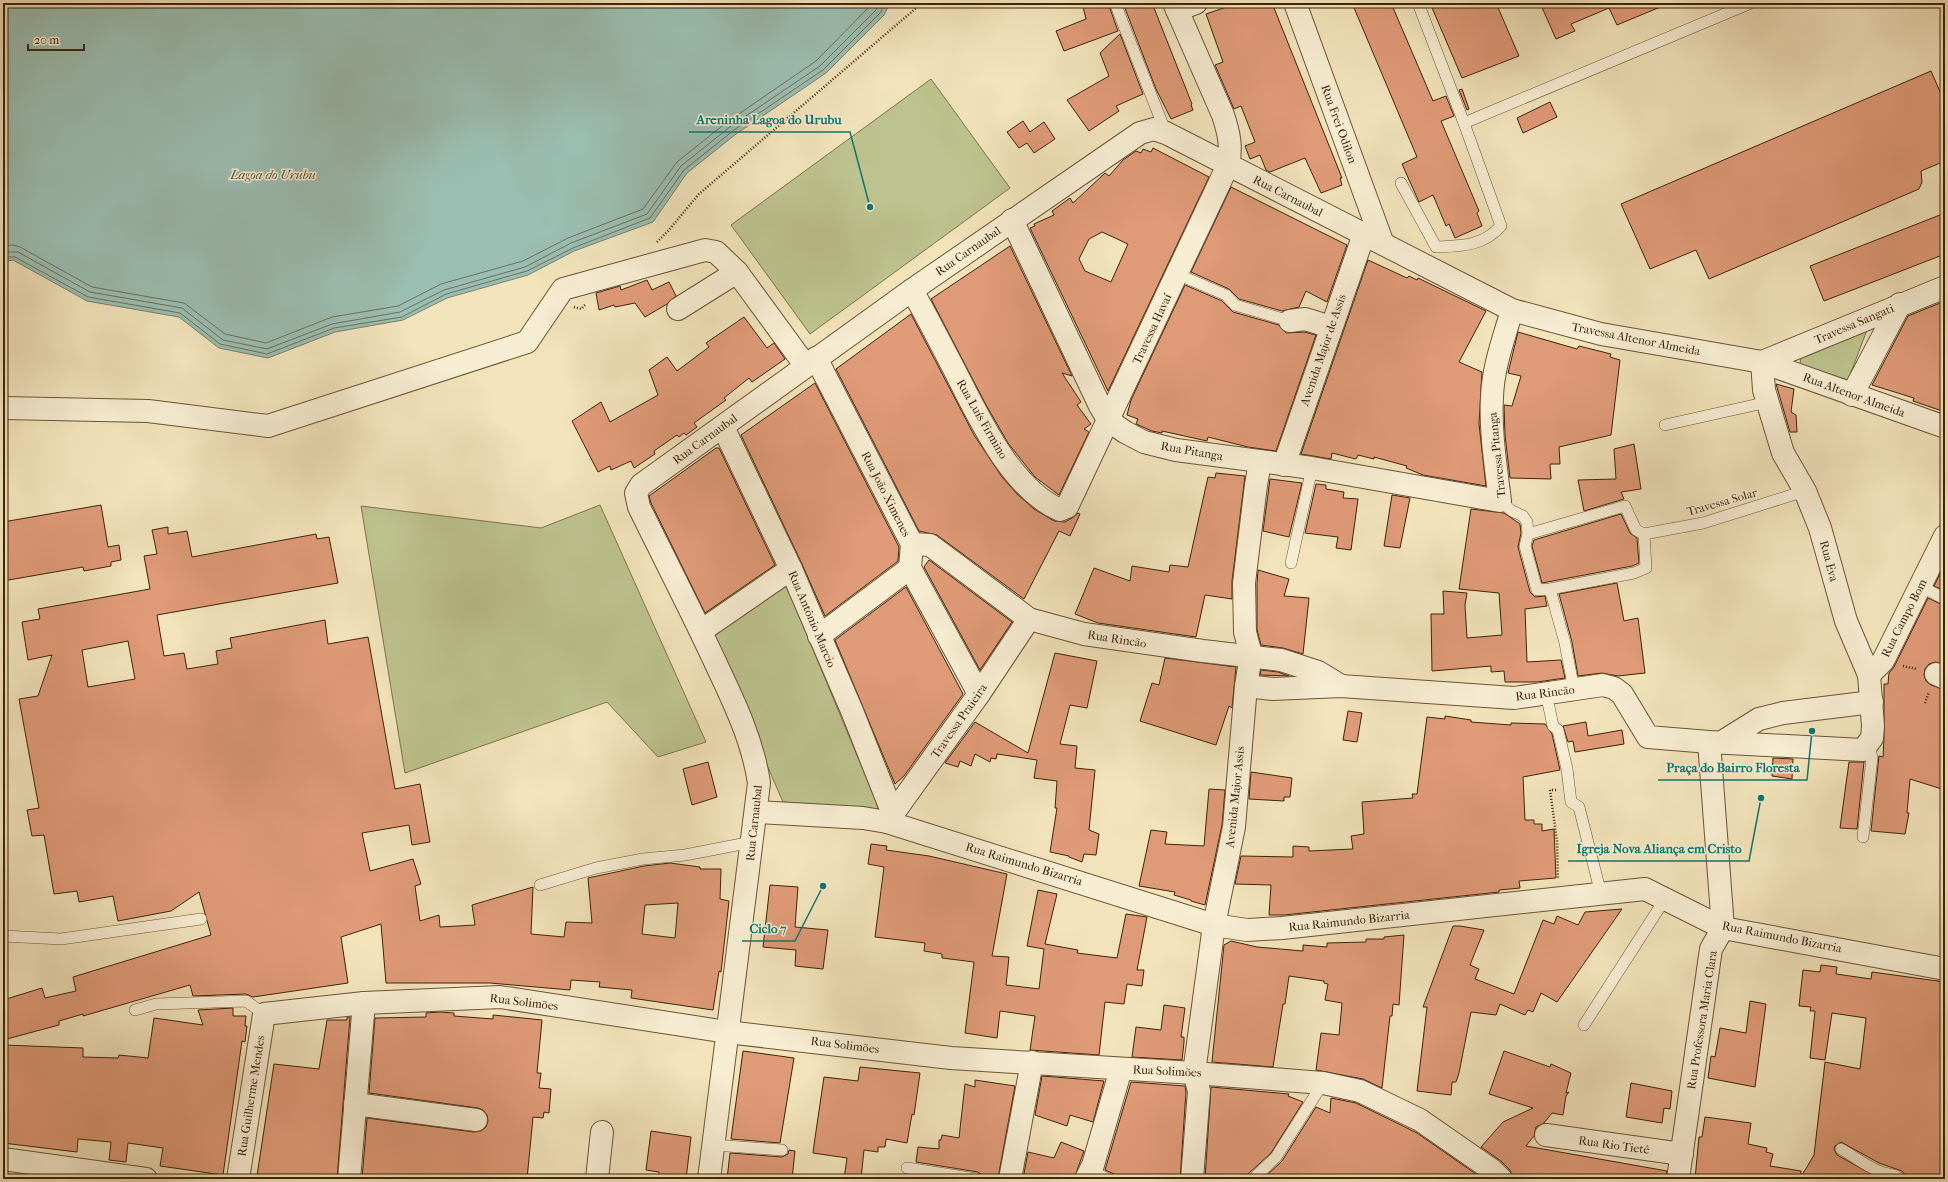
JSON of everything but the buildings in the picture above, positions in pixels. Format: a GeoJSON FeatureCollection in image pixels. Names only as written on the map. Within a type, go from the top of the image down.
{"type":"FeatureCollection","features":[{"type":"Feature","properties":{"kind":"street","name":"Rua Frei Odilon"},"geometry":{"type":"LineString","coordinates":[[1295,3],[1374,239]]}},
{"type":"Feature","properties":{"kind":"street"},"geometry":{"type":"LineString","coordinates":[[1183,5],[1229,134],[1231,151],[1228,165]]}},
{"type":"Feature","properties":{"kind":"street","name":"Rua Carnaubal"},"geometry":{"type":"LineString","coordinates":[[709,1179],[759,783],[756,760],[738,711],[701,630],[639,507],[636,493],[641,484],[912,290],[1140,133],[1154,129],[1166,133],[1374,239]]}},
{"type":"Feature","properties":{"kind":"street","name":"Travessa Havaí"},"geometry":{"type":"LineString","coordinates":[[1075,492],[1228,165]]}},
{"type":"Feature","properties":{"kind":"street","name":"Rua Pitanga"},"geometry":{"type":"LineString","coordinates":[[1012,220],[1100,406],[1109,421],[1125,432],[1144,442],[1176,450],[1284,466],[1312,468],[1500,501]]}},
{"type":"Feature","properties":{"kind":"street","name":"Travessa Altenor Almeida"},"geometry":{"type":"LineString","coordinates":[[1374,239],[1512,310],[1601,334],[1762,362]]}},
{"type":"Feature","properties":{"kind":"street","name":"Avenida Major de Assis"},"geometry":{"type":"LineString","coordinates":[[1284,466],[1331,327],[1374,239]]}},
{"type":"Feature","properties":{"kind":"street","name":"Rua João Ximenes"},"geometry":{"type":"LineString","coordinates":[[3,408],[148,411],[268,426],[527,342],[563,289],[705,250],[716,252],[737,272],[811,362],[912,544],[910,568]]}},
{"type":"Feature","properties":{"kind":"street"},"geometry":{"type":"LineString","coordinates":[[678,310],[737,272]]}},
{"type":"Feature","properties":{"kind":"street","name":"Travessa Sangati"},"geometry":{"type":"LineString","coordinates":[[1762,362],[1900,304],[1945,287]]}},
{"type":"Feature","properties":{"kind":"street","name":"Rua Luís Firmino"},"geometry":{"type":"LineString","coordinates":[[912,290],[978,417],[1009,465],[1027,486],[1050,506],[1060,510],[1067,507],[1075,492]]}},
{"type":"Feature","properties":{"kind":"street"},"geometry":{"type":"LineString","coordinates":[[1852,395],[1900,304]]}},
{"type":"Feature","properties":{"kind":"street","name":"Travessa Pitanga"},"geometry":{"type":"LineString","coordinates":[[1500,501],[1493,432],[1492,396],[1497,363],[1512,310]]}},
{"type":"Feature","properties":{"kind":"street"},"geometry":{"type":"LineString","coordinates":[[1290,322],[1305,319],[1331,327]]}},
{"type":"Feature","properties":{"kind":"street","name":"Rua Altenor Almeida"},"geometry":{"type":"LineString","coordinates":[[1762,362],[1945,427]]}},
{"type":"Feature","properties":{"kind":"street","name":"Rua Eva"},"geometry":{"type":"LineString","coordinates":[[1762,362],[1764,390],[1783,453],[1805,491],[1820,528],[1846,622],[1869,675],[1872,702],[1872,738],[1860,747]]}},
{"type":"Feature","properties":{"kind":"street","name":"Rua Antônio Marcio"},"geometry":{"type":"LineString","coordinates":[[722,427],[790,569],[819,636],[890,818]]}},
{"type":"Feature","properties":{"kind":"street","name":"Avenida Major Assis"},"geometry":{"type":"LineString","coordinates":[[1192,1179],[1199,1091],[1194,1072],[1214,925],[1234,827],[1246,686],[1251,655],[1245,632],[1244,583],[1260,462]]}},
{"type":"Feature","properties":{"kind":"street","name":"Rua Campo Bom"},"geometry":{"type":"LineString","coordinates":[[1869,675],[1883,661],[1945,536]]}},
{"type":"Feature","properties":{"kind":"street","name":"Rua Rincão"},"geometry":{"type":"LineString","coordinates":[[912,544],[930,545],[1029,619],[1084,634],[1203,652],[1251,655],[1299,664],[1318,672],[1341,686]]}},
{"type":"Feature","properties":{"kind":"street"},"geometry":{"type":"LineString","coordinates":[[819,636],[910,568],[978,694]]}},
{"type":"Feature","properties":{"kind":"street"},"geometry":{"type":"LineString","coordinates":[[701,630],[790,569]]}},
{"type":"Feature","properties":{"kind":"street","name":"Travessa Praieira"},"geometry":{"type":"LineString","coordinates":[[890,818],[1029,619]]}},
{"type":"Feature","properties":{"kind":"street","name":"Rua Rincão"},"geometry":{"type":"LineString","coordinates":[[1246,686],[1273,689],[1341,686],[1514,698],[1603,685],[1614,688],[1622,694],[1648,737],[1715,742],[1860,747]]}},
{"type":"Feature","properties":{"kind":"street"},"geometry":{"type":"LineString","coordinates":[[1723,928],[1715,742],[1759,719],[1783,713],[1872,702]]}},
{"type":"Feature","properties":{"kind":"street","name":"Rua Raimundo Bizarria"},"geometry":{"type":"LineString","coordinates":[[756,812],[863,818],[890,818],[1214,925],[1247,930],[1282,928],[1645,889],[1723,928],[1945,969]]}},
{"type":"Feature","properties":{"kind":"street","name":"Rua Professora Maria Clara"},"geometry":{"type":"LineString","coordinates":[[1678,1179],[1711,949],[1723,928]]}},
{"type":"Feature","properties":{"kind":"street","name":"Rua Solimões"},"geometry":{"type":"LineString","coordinates":[[264,1014],[364,1003],[500,996],[728,1032],[951,1058],[1032,1062],[1121,1069],[1194,1072],[1323,1083],[1360,1091],[1420,1120],[1492,1170],[1501,1179]]}},
{"type":"Feature","properties":{"kind":"street"},"geometry":{"type":"LineString","coordinates":[[348,1179],[364,1003]]}},
{"type":"Feature","properties":{"kind":"street","name":"Rua Guilherme Mendes"},"geometry":{"type":"LineString","coordinates":[[238,1179],[264,1014]]}},
{"type":"Feature","properties":{"kind":"street"},"geometry":{"type":"LineString","coordinates":[[1010,1179],[1032,1062]]}},
{"type":"Feature","properties":{"kind":"street"},"geometry":{"type":"LineString","coordinates":[[1095,1176],[1121,1069]]}},
{"type":"Feature","properties":{"kind":"street"},"geometry":{"type":"LineString","coordinates":[[355,1104],[476,1120]]}},
{"type":"Feature","properties":{"kind":"street"},"geometry":{"type":"LineString","coordinates":[[597,1179],[602,1132]]}},
{"type":"Feature","properties":{"kind":"street","name":"Rua Rio Tietê"},"geometry":{"type":"LineString","coordinates":[[1546,1135],[1682,1154]]}},
{"type":"Feature","properties":{"kind":"street"},"geometry":{"type":"LineString","coordinates":[[3,1159],[146,1179]]}},
{"type":"Feature","properties":{"kind":"lane"},"geometry":{"type":"LineString","coordinates":[[1115,3],[1166,133]]}},
{"type":"Feature","properties":{"kind":"lane"},"geometry":{"type":"LineString","coordinates":[[1401,183],[1436,247],[1457,246],[1492,237],[1501,226],[1464,123],[1418,3]]}},
{"type":"Feature","properties":{"kind":"lane"},"geometry":{"type":"LineString","coordinates":[[1464,123],[1751,3]]}},
{"type":"Feature","properties":{"kind":"lane"},"geometry":{"type":"LineString","coordinates":[[1177,274],[1226,295],[1235,305],[1290,322]]}},
{"type":"Feature","properties":{"kind":"lane"},"geometry":{"type":"LineString","coordinates":[[1665,425],[1768,402]]}},
{"type":"Feature","properties":{"kind":"lane"},"geometry":{"type":"LineString","coordinates":[[1291,563],[1312,468]]}},
{"type":"Feature","properties":{"kind":"lane","name":"Travessa Solar"},"geometry":{"type":"LineString","coordinates":[[1644,534],[1703,523],[1805,491]]}},
{"type":"Feature","properties":{"kind":"lane","name":"Travessa Pitanga"},"geometry":{"type":"LineString","coordinates":[[1500,501],[1512,511],[1524,516],[1527,522],[1528,534],[1525,546],[1537,590],[1550,589]]}},
{"type":"Feature","properties":{"kind":"lane"},"geometry":{"type":"LineString","coordinates":[[1528,534],[1625,506],[1636,530],[1644,534],[1646,568],[1634,573],[1550,589],[1565,643],[1574,690]]}},
{"type":"Feature","properties":{"kind":"lane"},"geometry":{"type":"LineString","coordinates":[[1920,586],[1945,599]]}},
{"type":"Feature","properties":{"kind":"lane"},"geometry":{"type":"LineString","coordinates":[[1546,693],[1553,726],[1558,730],[1567,769],[1571,802],[1579,807],[1601,894]]}},
{"type":"Feature","properties":{"kind":"lane"},"geometry":{"type":"LineString","coordinates":[[1860,747],[1872,758],[1863,837]]}},
{"type":"Feature","properties":{"kind":"lane"},"geometry":{"type":"LineString","coordinates":[[540,885],[596,868],[685,855],[752,842]]}},
{"type":"Feature","properties":{"kind":"lane"},"geometry":{"type":"LineString","coordinates":[[1584,1025],[1665,899]]}},
{"type":"Feature","properties":{"kind":"lane"},"geometry":{"type":"LineString","coordinates":[[3,936],[61,939],[201,919]]}},
{"type":"Feature","properties":{"kind":"lane"},"geometry":{"type":"LineString","coordinates":[[135,1010],[156,1004],[246,1001],[264,1014]]}},
{"type":"Feature","properties":{"kind":"lane"},"geometry":{"type":"LineString","coordinates":[[1254,1179],[1276,1156],[1323,1083]]}},
{"type":"Feature","properties":{"kind":"lane"},"geometry":{"type":"LineString","coordinates":[[714,1145],[782,1150]]}},
{"type":"Feature","properties":{"kind":"lane"},"geometry":{"type":"LineString","coordinates":[[1841,1148],[1870,1167],[1882,1172],[1895,1174],[1901,1179]]}},
{"type":"Feature","properties":{"kind":"lane"},"geometry":{"type":"LineString","coordinates":[[907,1168],[978,1179]]}},
{"type":"Feature","properties":{"kind":"path"},"geometry":{"type":"LineString","coordinates":[[653,245],[668,231],[699,194],[922,3]]}},
{"type":"Feature","properties":{"kind":"path"},"geometry":{"type":"LineString","coordinates":[[1559,899],[1557,841],[1550,790],[1569,789]]}},
{"type":"Feature","properties":{"kind":"green space"},"geometry":{"type":"Polygon","coordinates":[[[931,79],[1010,188],[810,334],[731,225],[931,79]]]}},
{"type":"Feature","properties":{"kind":"green space"},"geometry":{"type":"Polygon","coordinates":[[[1867,330],[1848,380],[1800,364],[1801,356],[1867,330]]]}},
{"type":"Feature","properties":{"kind":"green space"},"geometry":{"type":"Polygon","coordinates":[[[600,505],[706,742],[658,757],[607,702],[405,773],[361,506],[541,528],[600,505]]]}},
{"type":"Feature","properties":{"kind":"green space"},"geometry":{"type":"Polygon","coordinates":[[[783,577],[875,799],[878,808],[875,811],[783,802],[709,631],[783,577]]]}},
{"type":"Feature","properties":{"kind":"water","name":"Lagoa do Urubu"},"geometry":{"type":"Polygon","coordinates":[[[3,3],[890,3],[884,15],[826,73],[736,134],[687,173],[653,222],[574,251],[528,275],[447,298],[403,320],[335,332],[268,358],[219,348],[179,317],[87,301],[13,260],[3,262],[3,3]]]}},
{"type":"Feature","properties":{"kind":"place","name":"Areninha Lagoa do Urubu"},"geometry":{"type":"Point","coordinates":[870,207]}},
{"type":"Feature","properties":{"kind":"place","name":"Praça do Bairro Floresta"},"geometry":{"type":"Point","coordinates":[1812,731]}},
{"type":"Feature","properties":{"kind":"place","name":"Igreja Nova Aliança em Cristo"},"geometry":{"type":"Point","coordinates":[1761,798]}},
{"type":"Feature","properties":{"kind":"place","name":"Ciclo 7"},"geometry":{"type":"Point","coordinates":[823,886]}}]}
